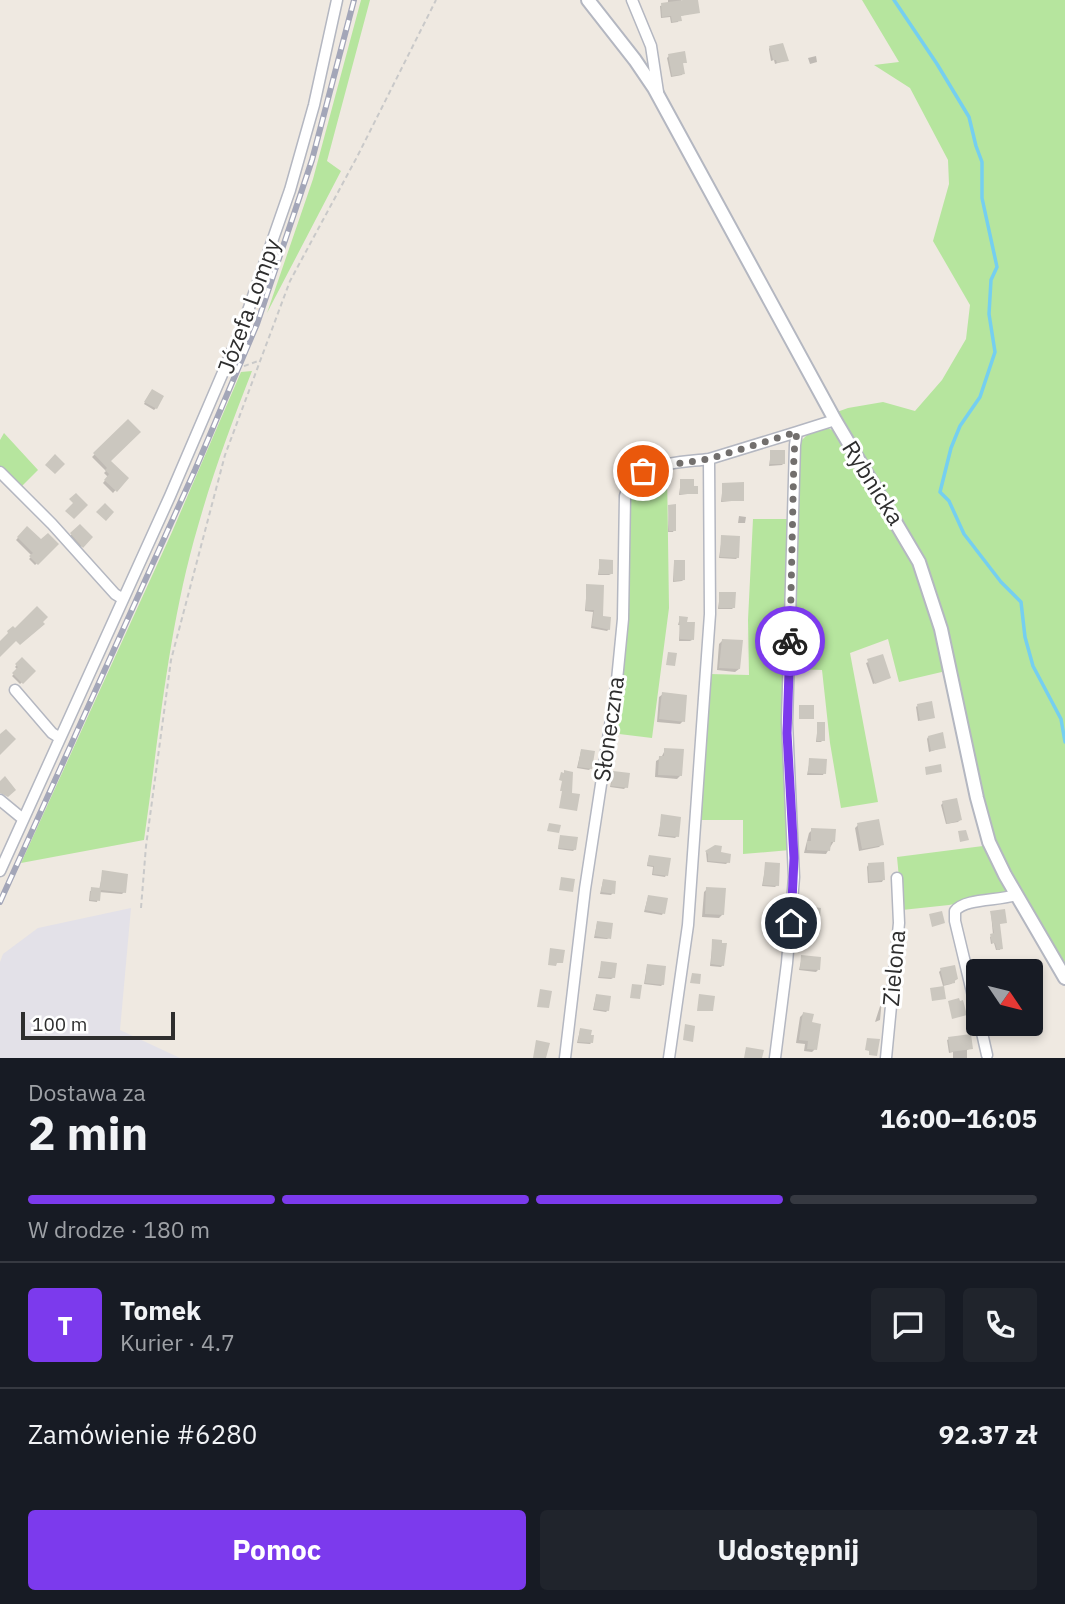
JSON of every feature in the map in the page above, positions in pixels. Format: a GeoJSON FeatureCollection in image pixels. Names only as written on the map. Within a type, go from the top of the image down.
{"type":"FeatureCollection","features":[{"type":"Feature","properties":{"kind":"street","name":"Józefa Lompy"},"geometry":{"type":"LineString","coordinates":[[0,871],[4,851],[23,819],[123,599],[225,369],[259,282],[290,190],[314,105],[337,0]]}},
{"type":"Feature","properties":{"kind":"street","name":"Rybnicka"},"geometry":{"type":"LineString","coordinates":[[588,0],[635,60],[659,99],[835,420],[902,530],[926,577],[940,622],[994,856],[1065,978]]}},
{"type":"Feature","properties":{"kind":"street","name":"Rybnicka"},"geometry":{"type":"LineString","coordinates":[[632,0],[651,46],[659,99]]}},
{"type":"Feature","properties":{"kind":"street","name":"Słoneczna"},"geometry":{"type":"LineString","coordinates":[[565,1058],[585,889],[617,680],[623,619],[625,496],[628,486],[643,471],[709,459],[835,420]]}},
{"type":"Feature","properties":{"kind":"street"},"geometry":{"type":"LineString","coordinates":[[775,1058],[794,877],[787,723],[794,452],[797,432]]}},
{"type":"Feature","properties":{"kind":"street"},"geometry":{"type":"LineString","coordinates":[[668,1058],[688,925],[710,614],[709,459]]}},
{"type":"Feature","properties":{"kind":"street"},"geometry":{"type":"LineString","coordinates":[[0,472],[52,524],[115,594],[123,599]]}},
{"type":"Feature","properties":{"kind":"street"},"geometry":{"type":"LineString","coordinates":[[15,690],[52,733],[60,738]]}},
{"type":"Feature","properties":{"kind":"street"},"geometry":{"type":"LineString","coordinates":[[0,800],[23,819]]}},
{"type":"Feature","properties":{"kind":"street","name":"Zielona"},"geometry":{"type":"LineString","coordinates":[[886,1058],[899,923],[897,878]]}},
{"type":"Feature","properties":{"kind":"street"},"geometry":{"type":"LineString","coordinates":[[966,967],[955,921],[956,911],[965,904],[1015,895]]}},
{"type":"Feature","properties":{"kind":"street"},"geometry":{"type":"LineString","coordinates":[[983,1036],[987,1055]]}},
{"type":"Feature","properties":{"kind":"path"},"geometry":{"type":"LineString","coordinates":[[141,908],[146,846],[171,660],[225,455],[290,281],[357,157],[436,0]]}},
{"type":"Feature","properties":{"kind":"path"},"geometry":{"type":"LineString","coordinates":[[225,369],[239,369],[261,359]]}},
{"type":"Feature","properties":{"kind":"shaded area"},"geometry":{"type":"Polygon","coordinates":[[[131,908],[120,1030],[180,1058],[0,1058],[0,962],[3,954],[38,928],[131,908]]]}},
{"type":"Feature","properties":{"kind":"green space"},"geometry":{"type":"Polygon","coordinates":[[[361,0],[370,0],[327,161],[341,171],[267,313],[313,179],[361,0]]]}},
{"type":"Feature","properties":{"kind":"green space"},"geometry":{"type":"Polygon","coordinates":[[[862,0],[1065,0],[1065,971],[993,846],[941,612],[932,585],[909,534],[837,412],[883,402],[915,411],[942,380],[966,339],[970,305],[933,241],[949,184],[948,160],[910,88],[874,65],[899,62],[862,0]]]}},
{"type":"Feature","properties":{"kind":"green space"},"geometry":{"type":"Polygon","coordinates":[[[252,371],[216,467],[179,603],[165,682],[144,840],[21,863],[172,532],[241,372],[252,371]]]}},
{"type":"Feature","properties":{"kind":"green space"},"geometry":{"type":"Polygon","coordinates":[[[827,428],[835,431],[899,533],[922,582],[946,671],[899,682],[888,639],[850,653],[878,802],[841,808],[822,670],[794,669],[799,443],[807,435],[827,428]]]}},
{"type":"Feature","properties":{"kind":"green space"},"geometry":{"type":"Polygon","coordinates":[[[4,433],[38,470],[20,488],[0,469],[0,440],[4,433]]]}},
{"type":"Feature","properties":{"kind":"green space"},"geometry":{"type":"Polygon","coordinates":[[[667,470],[669,608],[652,738],[611,733],[622,672],[628,610],[627,540],[630,492],[638,479],[667,470]]]}},
{"type":"Feature","properties":{"kind":"green space"},"geometry":{"type":"Polygon","coordinates":[[[753,519],[789,519],[783,706],[790,850],[743,854],[743,820],[699,820],[709,674],[749,675],[748,620],[753,519]]]}},
{"type":"Feature","properties":{"kind":"green space"},"geometry":{"type":"Polygon","coordinates":[[[983,846],[1007,888],[1005,894],[949,905],[902,910],[897,857],[983,846]]]}},
{"type":"Feature","properties":{"kind":"building"},"geometry":{"type":"Polygon","coordinates":[[[698,0],[700,13],[681,16],[682,21],[672,22],[671,16],[662,17],[661,3],[698,0]]]}},
{"type":"Feature","properties":{"kind":"building"},"geometry":{"type":"Polygon","coordinates":[[[783,43],[789,61],[777,63],[773,60],[769,46],[783,43]]]}},
{"type":"Feature","properties":{"kind":"building"},"geometry":{"type":"Polygon","coordinates":[[[685,51],[685,74],[672,76],[668,54],[685,51]]]}},
{"type":"Feature","properties":{"kind":"building"},"geometry":{"type":"Polygon","coordinates":[[[152,389],[164,396],[157,409],[144,402],[152,389]]]}},
{"type":"Feature","properties":{"kind":"building"},"geometry":{"type":"Polygon","coordinates":[[[128,419],[141,432],[111,461],[129,478],[117,492],[104,480],[109,474],[105,470],[107,468],[93,453],[128,419]]]}},
{"type":"Feature","properties":{"kind":"building"},"geometry":{"type":"Polygon","coordinates":[[[770,450],[785,450],[785,464],[770,464],[770,450]]]}},
{"type":"Feature","properties":{"kind":"building"},"geometry":{"type":"Polygon","coordinates":[[[55,454],[65,464],[55,474],[45,465],[55,454]]]}},
{"type":"Feature","properties":{"kind":"building"},"geometry":{"type":"Polygon","coordinates":[[[680,479],[694,479],[698,494],[680,494],[680,479]]]}},
{"type":"Feature","properties":{"kind":"building"},"geometry":{"type":"Polygon","coordinates":[[[744,482],[744,501],[722,501],[722,483],[744,482]]]}},
{"type":"Feature","properties":{"kind":"building"},"geometry":{"type":"Polygon","coordinates":[[[76,493],[88,505],[74,519],[65,511],[73,503],[69,499],[76,493]]]}},
{"type":"Feature","properties":{"kind":"building"},"geometry":{"type":"Polygon","coordinates":[[[105,503],[114,512],[106,521],[96,512],[105,503]]]}},
{"type":"Feature","properties":{"kind":"building"},"geometry":{"type":"Polygon","coordinates":[[[676,504],[676,531],[669,531],[668,505],[676,504]]]}},
{"type":"Feature","properties":{"kind":"building"},"geometry":{"type":"Polygon","coordinates":[[[80,524],[93,537],[83,548],[70,533],[80,524]]]}},
{"type":"Feature","properties":{"kind":"building"},"geometry":{"type":"Polygon","coordinates":[[[27,526],[41,539],[48,533],[59,544],[38,565],[29,556],[33,553],[17,537],[27,526]]]}},
{"type":"Feature","properties":{"kind":"building"},"geometry":{"type":"Polygon","coordinates":[[[721,535],[740,536],[739,558],[720,557],[721,535]]]}},
{"type":"Feature","properties":{"kind":"building"},"geometry":{"type":"Polygon","coordinates":[[[599,559],[613,560],[613,574],[599,574],[599,559]]]}},
{"type":"Feature","properties":{"kind":"building"},"geometry":{"type":"Polygon","coordinates":[[[674,560],[685,560],[685,580],[674,581],[674,560]]]}},
{"type":"Feature","properties":{"kind":"building"},"geometry":{"type":"Polygon","coordinates":[[[586,584],[604,585],[603,616],[611,617],[610,630],[592,626],[594,610],[586,610],[586,584]]]}},
{"type":"Feature","properties":{"kind":"building"},"geometry":{"type":"Polygon","coordinates":[[[719,592],[736,592],[735,608],[719,608],[719,592]]]}},
{"type":"Feature","properties":{"kind":"building"},"geometry":{"type":"Polygon","coordinates":[[[37,606],[48,617],[43,622],[45,624],[20,645],[16,641],[0,657],[0,641],[7,631],[13,626],[15,628],[37,606]]]}},
{"type":"Feature","properties":{"kind":"building"},"geometry":{"type":"Polygon","coordinates":[[[679,616],[688,617],[687,622],[695,622],[694,640],[680,639],[679,616]]]}},
{"type":"Feature","properties":{"kind":"building"},"geometry":{"type":"Polygon","coordinates":[[[722,639],[743,640],[740,669],[719,668],[722,639]]]}},
{"type":"Feature","properties":{"kind":"building"},"geometry":{"type":"Polygon","coordinates":[[[668,652],[677,653],[675,666],[666,665],[668,652]]]}},
{"type":"Feature","properties":{"kind":"building"},"geometry":{"type":"Polygon","coordinates":[[[883,654],[891,678],[875,684],[867,659],[883,654]]]}},
{"type":"Feature","properties":{"kind":"building"},"geometry":{"type":"Polygon","coordinates":[[[22,657],[36,671],[23,684],[12,673],[18,667],[15,664],[22,657]]]}},
{"type":"Feature","properties":{"kind":"building"},"geometry":{"type":"Polygon","coordinates":[[[662,692],[687,695],[685,722],[659,719],[662,692]]]}},
{"type":"Feature","properties":{"kind":"building"},"geometry":{"type":"Polygon","coordinates":[[[932,701],[935,718],[920,721],[917,704],[932,701]]]}},
{"type":"Feature","properties":{"kind":"building"},"geometry":{"type":"Polygon","coordinates":[[[799,705],[814,705],[814,719],[799,719],[799,705]]]}},
{"type":"Feature","properties":{"kind":"building"},"geometry":{"type":"Polygon","coordinates":[[[817,722],[825,722],[825,741],[817,741],[817,722]]]}},
{"type":"Feature","properties":{"kind":"building"},"geometry":{"type":"Polygon","coordinates":[[[6,729],[16,739],[0,755],[0,734],[6,729]]]}},
{"type":"Feature","properties":{"kind":"building"},"geometry":{"type":"Polygon","coordinates":[[[943,732],[946,748],[931,751],[928,736],[943,732]]]}},
{"type":"Feature","properties":{"kind":"building"},"geometry":{"type":"Polygon","coordinates":[[[664,748],[684,749],[682,776],[658,775],[659,756],[664,756],[664,748]]]}},
{"type":"Feature","properties":{"kind":"building"},"geometry":{"type":"Polygon","coordinates":[[[581,749],[595,751],[592,769],[578,767],[581,749]]]}},
{"type":"Feature","properties":{"kind":"building"},"geometry":{"type":"Polygon","coordinates":[[[809,758],[827,759],[826,774],[808,773],[809,758]]]}},
{"type":"Feature","properties":{"kind":"building"},"geometry":{"type":"Polygon","coordinates":[[[941,764],[942,772],[926,775],[925,767],[941,764]]]}},
{"type":"Feature","properties":{"kind":"building"},"geometry":{"type":"Polygon","coordinates":[[[564,770],[573,772],[572,793],[580,794],[577,811],[559,808],[562,781],[559,780],[564,770]]]}},
{"type":"Feature","properties":{"kind":"building"},"geometry":{"type":"Polygon","coordinates":[[[613,771],[630,773],[628,788],[611,786],[613,771]]]}},
{"type":"Feature","properties":{"kind":"building"},"geometry":{"type":"Polygon","coordinates":[[[5,776],[16,790],[8,797],[0,793],[0,781],[5,776]]]}},
{"type":"Feature","properties":{"kind":"building"},"geometry":{"type":"Polygon","coordinates":[[[957,798],[962,820],[947,824],[942,801],[957,798]]]}},
{"type":"Feature","properties":{"kind":"building"},"geometry":{"type":"Polygon","coordinates":[[[661,814],[681,817],[679,837],[659,835],[661,814]]]}},
{"type":"Feature","properties":{"kind":"building"},"geometry":{"type":"Polygon","coordinates":[[[879,819],[884,845],[862,849],[857,823],[879,819]]]}},
{"type":"Feature","properties":{"kind":"building"},"geometry":{"type":"Polygon","coordinates":[[[549,823],[561,825],[559,833],[547,831],[549,823]]]}},
{"type":"Feature","properties":{"kind":"building"},"geometry":{"type":"Polygon","coordinates":[[[811,828],[836,829],[835,842],[831,842],[830,851],[807,850],[807,841],[811,841],[811,828]]]}},
{"type":"Feature","properties":{"kind":"building"},"geometry":{"type":"Polygon","coordinates":[[[966,830],[969,840],[960,842],[958,831],[966,830]]]}},
{"type":"Feature","properties":{"kind":"building"},"geometry":{"type":"Polygon","coordinates":[[[560,835],[578,837],[576,850],[558,848],[560,835]]]}},
{"type":"Feature","properties":{"kind":"building"},"geometry":{"type":"Polygon","coordinates":[[[715,845],[722,846],[721,852],[731,854],[730,863],[708,861],[705,851],[715,845]]]}},
{"type":"Feature","properties":{"kind":"building"},"geometry":{"type":"Polygon","coordinates":[[[649,855],[671,858],[668,876],[653,874],[654,866],[647,865],[649,855]]]}},
{"type":"Feature","properties":{"kind":"building"},"geometry":{"type":"Polygon","coordinates":[[[765,862],[780,863],[779,886],[763,885],[765,862]]]}},
{"type":"Feature","properties":{"kind":"building"},"geometry":{"type":"Polygon","coordinates":[[[884,862],[885,880],[869,882],[868,863],[884,862]]]}},
{"type":"Feature","properties":{"kind":"building"},"geometry":{"type":"Polygon","coordinates":[[[102,870],[128,874],[126,893],[101,890],[100,901],[90,900],[91,887],[100,888],[102,870]]]}},
{"type":"Feature","properties":{"kind":"building"},"geometry":{"type":"Polygon","coordinates":[[[561,877],[575,879],[573,892],[559,890],[561,877]]]}},
{"type":"Feature","properties":{"kind":"building"},"geometry":{"type":"Polygon","coordinates":[[[603,879],[616,881],[615,894],[601,892],[603,879]]]}},
{"type":"Feature","properties":{"kind":"building"},"geometry":{"type":"Polygon","coordinates":[[[706,887],[726,888],[724,915],[705,914],[706,887]]]}},
{"type":"Feature","properties":{"kind":"building"},"geometry":{"type":"Polygon","coordinates":[[[648,895],[668,898],[665,914],[645,910],[648,895]]]}},
{"type":"Feature","properties":{"kind":"building"},"geometry":{"type":"Polygon","coordinates":[[[807,906],[821,908],[819,925],[805,924],[807,906]]]}},
{"type":"Feature","properties":{"kind":"building"},"geometry":{"type":"Polygon","coordinates":[[[1005,909],[1007,923],[1000,924],[1003,949],[997,950],[990,934],[994,933],[990,911],[1005,909]]]}},
{"type":"Feature","properties":{"kind":"building"},"geometry":{"type":"Polygon","coordinates":[[[942,911],[945,923],[932,927],[929,914],[942,911]]]}},
{"type":"Feature","properties":{"kind":"building"},"geometry":{"type":"Polygon","coordinates":[[[597,921],[613,923],[611,939],[595,936],[597,921]]]}},
{"type":"Feature","properties":{"kind":"building"},"geometry":{"type":"Polygon","coordinates":[[[712,939],[727,943],[724,966],[711,964],[712,939]]]}},
{"type":"Feature","properties":{"kind":"building"},"geometry":{"type":"Polygon","coordinates":[[[550,948],[565,950],[563,963],[548,965],[550,948]]]}},
{"type":"Feature","properties":{"kind":"building"},"geometry":{"type":"Polygon","coordinates":[[[801,955],[821,957],[820,970],[800,969],[801,955]]]}},
{"type":"Feature","properties":{"kind":"building"},"geometry":{"type":"Polygon","coordinates":[[[601,961],[617,963],[615,978],[599,977],[601,961]]]}},
{"type":"Feature","properties":{"kind":"building"},"geometry":{"type":"Polygon","coordinates":[[[647,964],[666,966],[664,985],[645,983],[647,964]]]}},
{"type":"Feature","properties":{"kind":"building"},"geometry":{"type":"Polygon","coordinates":[[[955,965],[958,979],[955,983],[944,985],[940,968],[955,965]]]}},
{"type":"Feature","properties":{"kind":"building"},"geometry":{"type":"Polygon","coordinates":[[[692,973],[701,974],[700,984],[690,983],[692,973]]]}},
{"type":"Feature","properties":{"kind":"building"},"geometry":{"type":"Polygon","coordinates":[[[632,984],[642,985],[640,999],[630,998],[632,984]]]}},
{"type":"Feature","properties":{"kind":"building"},"geometry":{"type":"Polygon","coordinates":[[[944,986],[946,999],[932,1001],[930,988],[944,986]]]}},
{"type":"Feature","properties":{"kind":"building"},"geometry":{"type":"Polygon","coordinates":[[[540,989],[552,991],[549,1008],[537,1007],[540,989]]]}},
{"type":"Feature","properties":{"kind":"building"},"geometry":{"type":"Polygon","coordinates":[[[596,994],[611,996],[609,1011],[594,1009],[596,994]]]}},
{"type":"Feature","properties":{"kind":"building"},"geometry":{"type":"Polygon","coordinates":[[[699,994],[715,996],[713,1011],[697,1011],[699,994]]]}},
{"type":"Feature","properties":{"kind":"building"},"geometry":{"type":"Polygon","coordinates":[[[959,998],[960,1001],[963,1000],[966,1015],[952,1019],[948,1001],[959,998]]]}},
{"type":"Feature","properties":{"kind":"building"},"geometry":{"type":"Polygon","coordinates":[[[803,1012],[814,1014],[812,1022],[821,1024],[817,1050],[807,1049],[808,1041],[799,1040],[803,1012]]]}},
{"type":"Feature","properties":{"kind":"building"},"geometry":{"type":"Polygon","coordinates":[[[685,1024],[695,1026],[693,1042],[683,1040],[685,1024]]]}},
{"type":"Feature","properties":{"kind":"building"},"geometry":{"type":"Polygon","coordinates":[[[580,1028],[592,1030],[593,1043],[578,1042],[580,1028]]]}},
{"type":"Feature","properties":{"kind":"building"},"geometry":{"type":"Polygon","coordinates":[[[971,1036],[973,1049],[950,1052],[948,1037],[971,1036]]]}},
{"type":"Feature","properties":{"kind":"building"},"geometry":{"type":"Polygon","coordinates":[[[867,1038],[880,1039],[877,1056],[869,1055],[869,1051],[865,1050],[867,1038]]]}},
{"type":"Feature","properties":{"kind":"building"},"geometry":{"type":"Polygon","coordinates":[[[536,1040],[550,1043],[546,1058],[533,1058],[536,1040]]]}},
{"type":"Feature","properties":{"kind":"building"},"geometry":{"type":"Polygon","coordinates":[[[746,1047],[764,1050],[762,1058],[744,1058],[746,1047]]]}},
{"type":"Feature","properties":{"kind":"waterway"},"geometry":{"type":"LineString","coordinates":[[894,0],[969,117],[982,162],[982,198],[997,267],[991,280],[989,314],[995,352],[980,397],[960,426],[951,448],[940,492],[949,501],[964,534],[1001,582],[1021,602],[1025,637],[1033,666],[1061,719],[1065,742]]}},
{"type":"Feature","properties":{"kind":"railway"},"geometry":{"type":"LineString","coordinates":[[0,902],[195,470],[257,324],[312,160],[354,0]]}},
{"type":"Feature","properties":{"kind":"way so far"},"geometry":{"type":"LineString","coordinates":[[643,471],[709,459],[797,432],[794,452],[790,641]]}},
{"type":"Feature","properties":{"kind":"route"},"geometry":{"type":"LineString","coordinates":[[790,641],[787,733],[794,858],[791,923]]}}]}
